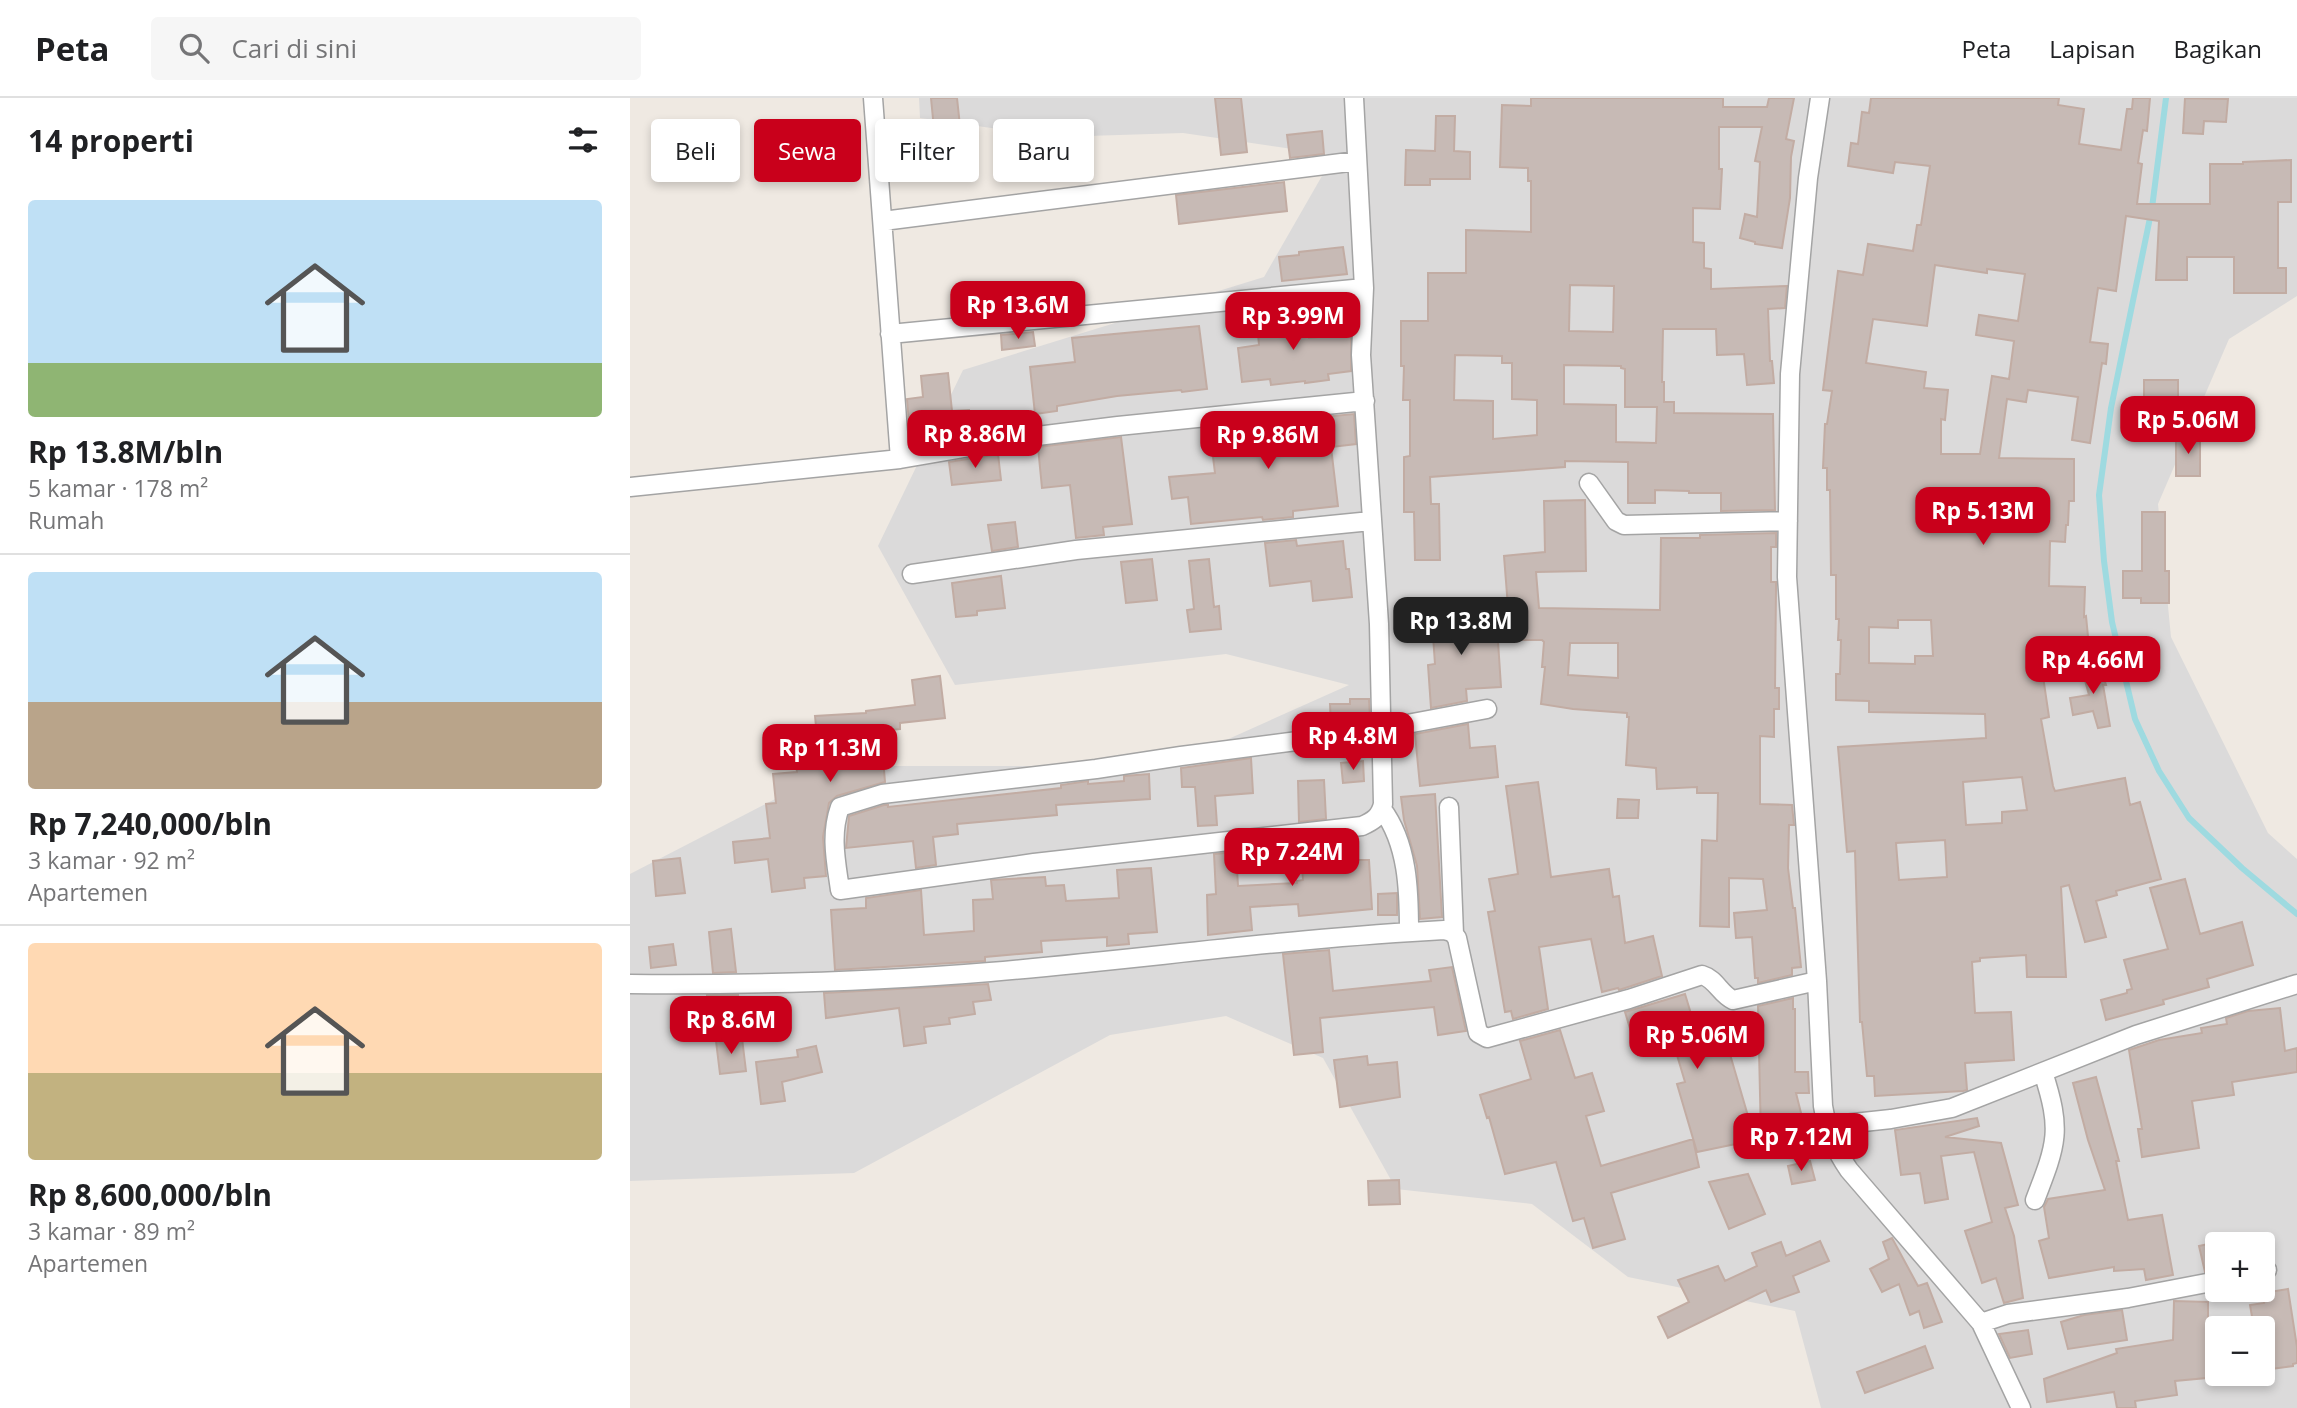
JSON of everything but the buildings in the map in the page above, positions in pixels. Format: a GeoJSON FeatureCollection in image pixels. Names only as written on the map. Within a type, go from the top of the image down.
{"type":"FeatureCollection","features":[{"type":"Feature","properties":{"kind":"street"},"geometry":{"type":"LineString","coordinates":[[873,98],[900,459]]}},
{"type":"Feature","properties":{"kind":"street"},"geometry":{"type":"LineString","coordinates":[[1354,98],[1364,288],[1361,355],[1379,624],[1382,729],[1382,809],[1377,818],[1362,826],[1021,865],[840,890],[833,837],[834,822],[840,807],[882,794],[1096,769],[1382,729],[1487,709]]}},
{"type":"Feature","properties":{"kind":"street"},"geometry":{"type":"LineString","coordinates":[[1820,98],[1808,178],[1790,373],[1787,577],[1826,1126],[1840,1158],[1849,1170],[1982,1323],[2021,1408]]}},
{"type":"Feature","properties":{"kind":"street"},"geometry":{"type":"LineString","coordinates":[[883,221],[1357,161]]}},
{"type":"Feature","properties":{"kind":"street"},"geometry":{"type":"LineString","coordinates":[[890,334],[1364,288]]}},
{"type":"Feature","properties":{"kind":"street"},"geometry":{"type":"LineString","coordinates":[[630,487],[900,459],[1062,433],[1365,401]]}},
{"type":"Feature","properties":{"kind":"street"},"geometry":{"type":"LineString","coordinates":[[1589,483],[1616,521],[1624,525],[1788,522]]}},
{"type":"Feature","properties":{"kind":"street"},"geometry":{"type":"LineString","coordinates":[[912,574],[1076,550],[1371,522]]}},
{"type":"Feature","properties":{"kind":"street"},"geometry":{"type":"LineString","coordinates":[[1449,807],[1454,934]]}},
{"type":"Feature","properties":{"kind":"street"},"geometry":{"type":"LineString","coordinates":[[1382,809],[1392,822],[1400,842],[1409,896],[1409,932]]}},
{"type":"Feature","properties":{"kind":"street"},"geometry":{"type":"LineString","coordinates":[[630,984],[842,982],[964,974],[1283,942],[1444,930],[1457,937],[1478,1033],[1484,1038],[1629,999],[1702,975],[1710,978],[1733,1000],[1817,981]]}},
{"type":"Feature","properties":{"kind":"street"},"geometry":{"type":"LineString","coordinates":[[1826,1126],[1891,1119],[1952,1108],[2136,1035],[2297,984]]}},
{"type":"Feature","properties":{"kind":"street"},"geometry":{"type":"LineString","coordinates":[[2035,1200],[2053,1154],[2055,1140],[2053,1104],[2043,1072]]}},
{"type":"Feature","properties":{"kind":"street"},"geometry":{"type":"LineString","coordinates":[[1982,1323],[2008,1314],[2128,1298],[2205,1283]]}},
{"type":"Feature","properties":{"kind":"shaded area"},"geometry":{"type":"Polygon","coordinates":[[[919,98],[2297,98],[2297,296],[2229,339],[2158,504],[2171,637],[2268,833],[2297,859],[2297,1408],[1821,1408],[1795,1311],[1628,1277],[1532,1204],[1396,1189],[1323,1058],[1226,1016],[1110,1035],[854,1173],[630,1181],[630,874],[839,766],[1168,766],[1349,685],[1226,654],[955,685],[878,546],[963,370],[1264,277],[1334,155],[1183,133],[1094,136],[1094,119],[993,119],[993,128],[979,126],[979,119],[920,118],[919,98]]]}},
{"type":"Feature","properties":{"kind":"waterway"},"geometry":{"type":"LineString","coordinates":[[2166,98],[2152,208],[2111,408],[2099,495],[2112,622],[2135,719],[2159,771],[2189,818],[2242,868],[2297,914]]}}]}
